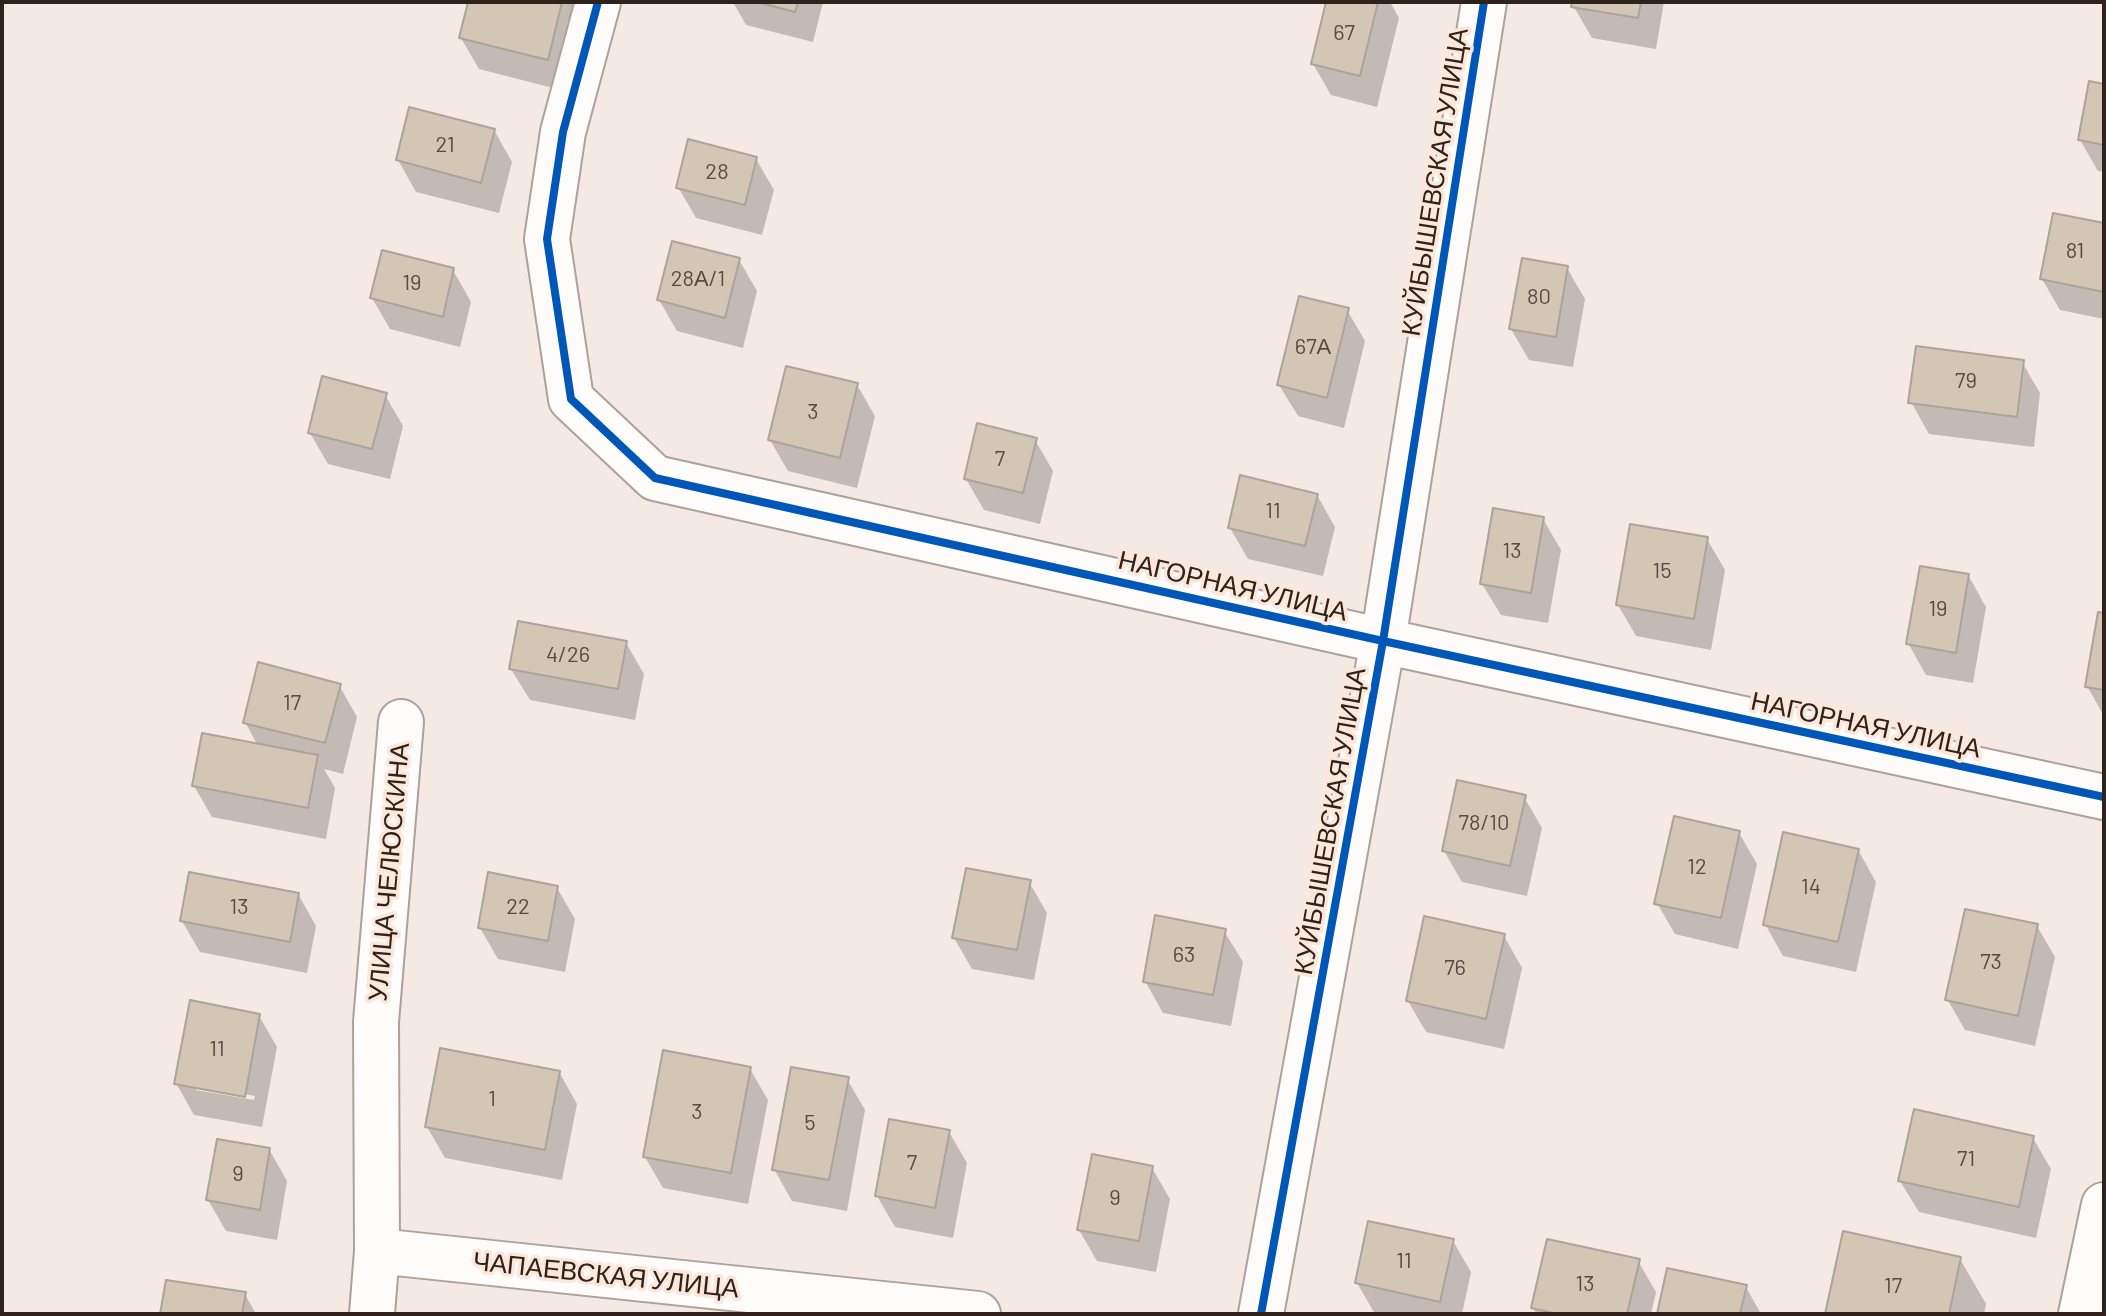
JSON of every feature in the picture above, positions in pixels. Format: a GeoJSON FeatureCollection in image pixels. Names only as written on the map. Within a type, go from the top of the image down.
{"type":"FeatureCollection","features":[{"type":"Feature","properties":{"kind":"street","name":"НАГОРНАЯ УЛИЦА"},"geometry":{"type":"LineString","coordinates":[[598,2],[563,132],[547,239],[571,399],[655,478],[1383,641],[2104,797]]}},
{"type":"Feature","properties":{"kind":"street","name":"КУЙБЫШЕВСКАЯ УЛИЦА"},"geometry":{"type":"LineString","coordinates":[[1261,1314],[1383,641],[1484,2]]}},
{"type":"Feature","properties":{"kind":"street","name":"УЛИЦА ЧЕЛЮСКИНА"},"geometry":{"type":"LineString","coordinates":[[372,1314],[377,1251],[376,1022],[401,722]]}},
{"type":"Feature","properties":{"kind":"street"},"geometry":{"type":"LineString","coordinates":[[2081,1314],[2104,1205]]}},
{"type":"Feature","properties":{"kind":"street","name":"ЧАПАЕВСКАЯ УЛИЦА"},"geometry":{"type":"LineString","coordinates":[[377,1251],[978,1314]]}},
{"type":"Feature","properties":{"kind":"building"},"geometry":{"type":"Polygon","coordinates":[[[468,2],[562,2],[548,60],[459,38],[468,2]]]}},
{"type":"Feature","properties":{"kind":"building"},"geometry":{"type":"Polygon","coordinates":[[[757,2],[798,2],[795,12],[757,2]]]}},
{"type":"Feature","properties":{"kind":"building"},"geometry":{"type":"Polygon","coordinates":[[[1326,2],[1378,2],[1360,76],[1311,64],[1326,2]]]}},
{"type":"Feature","properties":{"kind":"building"},"geometry":{"type":"Polygon","coordinates":[[[1572,2],[1641,2],[1638,18],[1571,7],[1572,2]]]}},
{"type":"Feature","properties":{"kind":"building"},"geometry":{"type":"Polygon","coordinates":[[[2089,81],[2104,84],[2104,145],[2078,140],[2089,81]]]}},
{"type":"Feature","properties":{"kind":"building"},"geometry":{"type":"Polygon","coordinates":[[[409,107],[495,129],[481,183],[396,160],[409,107]]]}},
{"type":"Feature","properties":{"kind":"building"},"geometry":{"type":"Polygon","coordinates":[[[688,139],[757,157],[745,205],[676,188],[688,139]]]}},
{"type":"Feature","properties":{"kind":"building"},"geometry":{"type":"Polygon","coordinates":[[[2053,213],[2104,223],[2104,292],[2040,279],[2053,213]]]}},
{"type":"Feature","properties":{"kind":"building"},"geometry":{"type":"Polygon","coordinates":[[[672,241],[740,258],[725,318],[657,300],[672,241]]]}},
{"type":"Feature","properties":{"kind":"building"},"geometry":{"type":"Polygon","coordinates":[[[382,250],[454,268],[443,317],[370,298],[382,250]]]}},
{"type":"Feature","properties":{"kind":"building"},"geometry":{"type":"Polygon","coordinates":[[[1522,258],[1568,266],[1556,337],[1509,329],[1522,258]]]}},
{"type":"Feature","properties":{"kind":"building"},"geometry":{"type":"Polygon","coordinates":[[[1299,296],[1349,308],[1327,398],[1277,385],[1299,296]]]}},
{"type":"Feature","properties":{"kind":"building"},"geometry":{"type":"Polygon","coordinates":[[[1916,346],[2024,360],[2017,417],[1908,403],[1916,346]]]}},
{"type":"Feature","properties":{"kind":"building"},"geometry":{"type":"Polygon","coordinates":[[[786,366],[858,383],[840,458],[768,440],[786,366]]]}},
{"type":"Feature","properties":{"kind":"building"},"geometry":{"type":"Polygon","coordinates":[[[322,376],[387,393],[372,449],[308,433],[322,376]]]}},
{"type":"Feature","properties":{"kind":"building"},"geometry":{"type":"Polygon","coordinates":[[[977,423],[1037,438],[1023,493],[964,479],[977,423]]]}},
{"type":"Feature","properties":{"kind":"building"},"geometry":{"type":"Polygon","coordinates":[[[1240,475],[1318,494],[1305,546],[1228,528],[1240,475]]]}},
{"type":"Feature","properties":{"kind":"building"},"geometry":{"type":"Polygon","coordinates":[[[1493,508],[1544,517],[1531,593],[1480,584],[1493,508]]]}},
{"type":"Feature","properties":{"kind":"building"},"geometry":{"type":"Polygon","coordinates":[[[1630,524],[1708,537],[1694,619],[1616,605],[1630,524]]]}},
{"type":"Feature","properties":{"kind":"building"},"geometry":{"type":"Polygon","coordinates":[[[1920,566],[1969,574],[1956,653],[1906,644],[1920,566]]]}},
{"type":"Feature","properties":{"kind":"building"},"geometry":{"type":"Polygon","coordinates":[[[2098,612],[2104,613],[2104,690],[2085,687],[2098,612]]]}},
{"type":"Feature","properties":{"kind":"building"},"geometry":{"type":"Polygon","coordinates":[[[518,621],[627,641],[618,689],[509,669],[518,621]]]}},
{"type":"Feature","properties":{"kind":"building"},"geometry":{"type":"Polygon","coordinates":[[[258,662],[341,684],[325,743],[243,723],[258,662]]]}},
{"type":"Feature","properties":{"kind":"building"},"geometry":{"type":"Polygon","coordinates":[[[202,733],[318,755],[308,808],[192,786],[202,733]]]}},
{"type":"Feature","properties":{"kind":"building"},"geometry":{"type":"Polygon","coordinates":[[[1457,780],[1526,795],[1510,866],[1442,851],[1457,780]]]}},
{"type":"Feature","properties":{"kind":"building"},"geometry":{"type":"Polygon","coordinates":[[[1674,816],[1740,831],[1721,918],[1654,904],[1674,816]]]}},
{"type":"Feature","properties":{"kind":"building"},"geometry":{"type":"Polygon","coordinates":[[[1783,832],[1859,849],[1838,942],[1763,925],[1783,832]]]}},
{"type":"Feature","properties":{"kind":"building"},"geometry":{"type":"Polygon","coordinates":[[[966,868],[1031,880],[1017,950],[952,938],[966,868]]]}},
{"type":"Feature","properties":{"kind":"building"},"geometry":{"type":"Polygon","coordinates":[[[189,872],[299,893],[290,942],[180,921],[189,872]]]}},
{"type":"Feature","properties":{"kind":"building"},"geometry":{"type":"Polygon","coordinates":[[[488,872],[558,886],[548,941],[478,928],[488,872]]]}},
{"type":"Feature","properties":{"kind":"building"},"geometry":{"type":"Polygon","coordinates":[[[1965,909],[2038,924],[2018,1016],[1945,1000],[1965,909]]]}},
{"type":"Feature","properties":{"kind":"building"},"geometry":{"type":"Polygon","coordinates":[[[1155,915],[1226,929],[1213,995],[1143,982],[1155,915]]]}},
{"type":"Feature","properties":{"kind":"building"},"geometry":{"type":"Polygon","coordinates":[[[1424,916],[1505,934],[1486,1019],[1406,1001],[1424,916]]]}},
{"type":"Feature","properties":{"kind":"building"},"geometry":{"type":"Polygon","coordinates":[[[190,1000],[260,1014],[245,1097],[174,1084],[190,1000]]]}},
{"type":"Feature","properties":{"kind":"building"},"geometry":{"type":"Polygon","coordinates":[[[440,1048],[560,1071],[545,1150],[425,1127],[440,1048]]]}},
{"type":"Feature","properties":{"kind":"building"},"geometry":{"type":"Polygon","coordinates":[[[663,1050],[751,1067],[731,1173],[643,1157],[663,1050]]]}},
{"type":"Feature","properties":{"kind":"building"},"geometry":{"type":"Polygon","coordinates":[[[791,1067],[849,1077],[829,1180],[772,1170],[791,1067]]]}},
{"type":"Feature","properties":{"kind":"building"},"geometry":{"type":"Polygon","coordinates":[[[1914,1109],[2034,1136],[2019,1207],[1898,1181],[1914,1109]]]}},
{"type":"Feature","properties":{"kind":"building"},"geometry":{"type":"Polygon","coordinates":[[[889,1119],[950,1130],[935,1208],[875,1196],[889,1119]]]}},
{"type":"Feature","properties":{"kind":"building"},"geometry":{"type":"Polygon","coordinates":[[[217,1139],[270,1148],[260,1210],[206,1200],[217,1139]]]}},
{"type":"Feature","properties":{"kind":"building"},"geometry":{"type":"Polygon","coordinates":[[[1092,1154],[1153,1166],[1139,1241],[1077,1230],[1092,1154]]]}},
{"type":"Feature","properties":{"kind":"building"},"geometry":{"type":"Polygon","coordinates":[[[1368,1221],[1454,1239],[1440,1302],[1355,1283],[1368,1221]]]}},
{"type":"Feature","properties":{"kind":"building"},"geometry":{"type":"Polygon","coordinates":[[[1843,1231],[1961,1257],[1949,1314],[1825,1314],[1843,1231]]]}},
{"type":"Feature","properties":{"kind":"building"},"geometry":{"type":"Polygon","coordinates":[[[1547,1239],[1640,1259],[1627,1314],[1558,1314],[1531,1308],[1547,1239]]]}},
{"type":"Feature","properties":{"kind":"building"},"geometry":{"type":"Polygon","coordinates":[[[1667,1268],[1747,1285],[1740,1314],[1657,1314],[1667,1268]]]}},
{"type":"Feature","properties":{"kind":"building"},"geometry":{"type":"Polygon","coordinates":[[[166,1280],[246,1292],[242,1314],[160,1314],[166,1280]]]}},
{"type":"Feature","properties":{"kind":"cycle path"},"geometry":{"type":"LineString","coordinates":[[598,2],[563,132],[547,239],[571,399],[655,478],[1383,641],[2104,797]]}},
{"type":"Feature","properties":{"kind":"cycle path"},"geometry":{"type":"LineString","coordinates":[[1261,1314],[1383,641],[1484,2]]}}]}
